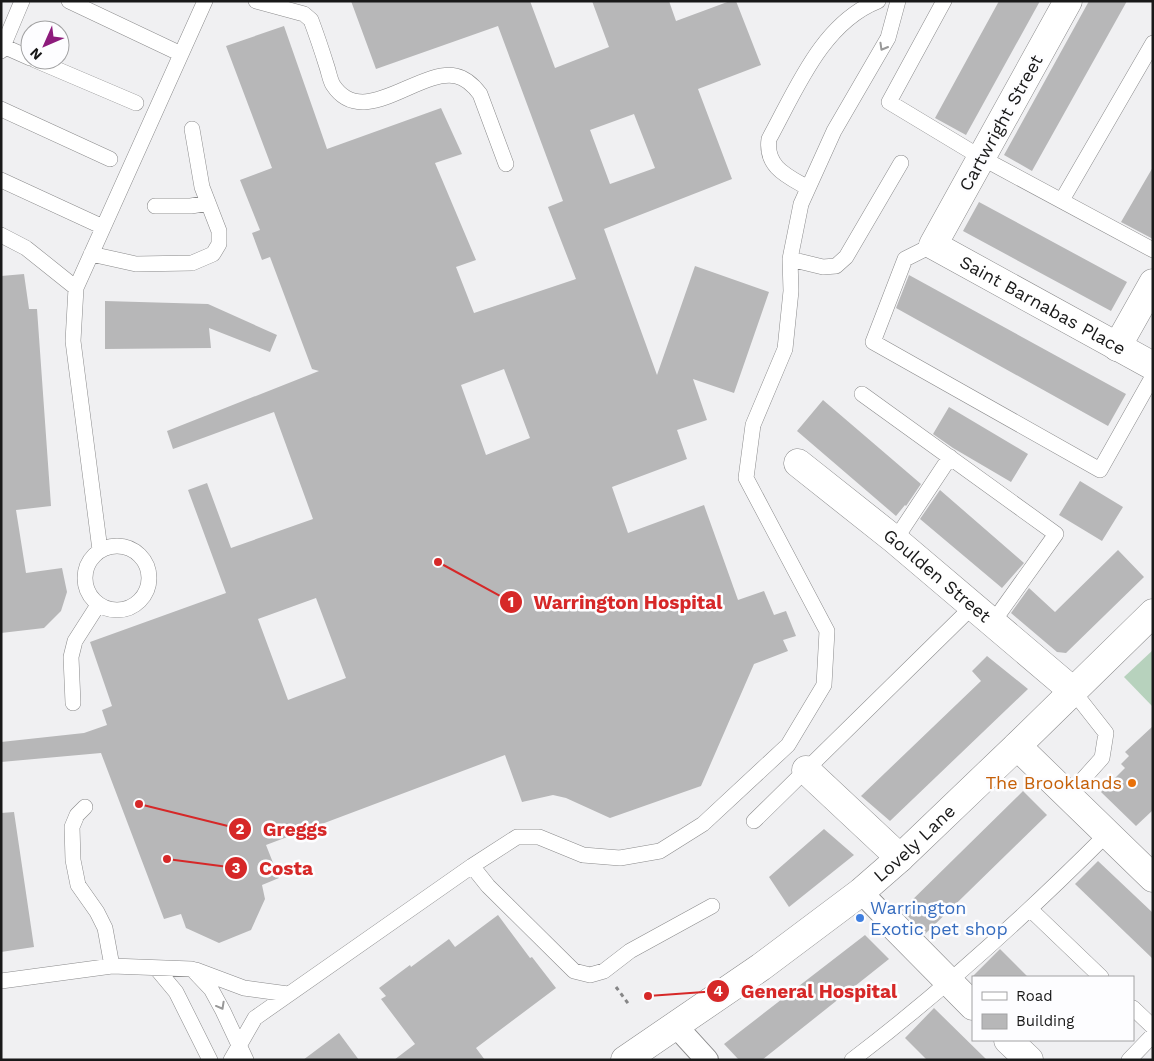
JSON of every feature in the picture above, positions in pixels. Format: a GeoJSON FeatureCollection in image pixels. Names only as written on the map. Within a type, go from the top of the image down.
{"type":"FeatureCollection","features":[{"type":"Feature","properties":{"kind":"street","name":"Cartwright Street"},"geometry":{"type":"LineString","coordinates":[[933,245],[1068,1]]}},
{"type":"Feature","properties":{"kind":"street","name":"Saint Barnabas Place"},"geometry":{"type":"LineString","coordinates":[[933,245],[1153,366]]}},
{"type":"Feature","properties":{"kind":"street"},"geometry":{"type":"LineString","coordinates":[[1117,347],[1153,283]]}},
{"type":"Feature","properties":{"kind":"street","name":"Goulden Street"},"geometry":{"type":"LineString","coordinates":[[798,463],[895,540],[1073,691]]}},
{"type":"Feature","properties":{"kind":"street","name":"Lovely Lane"},"geometry":{"type":"LineString","coordinates":[[634,1057],[761,967],[861,892],[900,858],[1153,613]]}},
{"type":"Feature","properties":{"kind":"street"},"geometry":{"type":"LineString","coordinates":[[1017,746],[1153,878]]}},
{"type":"Feature","properties":{"kind":"street"},"geometry":{"type":"LineString","coordinates":[[806,770],[900,858]]}},
{"type":"Feature","properties":{"kind":"street"},"geometry":{"type":"LineString","coordinates":[[861,892],[972,1005]]}},
{"type":"Feature","properties":{"kind":"street"},"geometry":{"type":"LineString","coordinates":[[676,1026],[707,1060]]}},
{"type":"Feature","properties":{"kind":"street"},"geometry":{"type":"LineString","coordinates":[[1009,1041],[1029,1060]]}},
{"type":"Feature","properties":{"kind":"lane"},"geometry":{"type":"LineString","coordinates":[[20,54],[2,48],[22,1]]}},
{"type":"Feature","properties":{"kind":"lane"},"geometry":{"type":"LineString","coordinates":[[69,1],[182,54]]}},
{"type":"Feature","properties":{"kind":"lane"},"geometry":{"type":"LineString","coordinates":[[100,550],[73,341],[76,288],[205,1]]}},
{"type":"Feature","properties":{"kind":"lane"},"geometry":{"type":"LineString","coordinates":[[256,1],[304,14],[311,20],[333,84],[343,96],[356,102],[371,102],[444,75],[458,76],[472,84],[480,94],[506,164]]}},
{"type":"Feature","properties":{"kind":"lane"},"geometry":{"type":"LineString","coordinates":[[808,188],[786,175],[770,160],[769,139],[818,51],[834,32],[863,7],[878,1]]}},
{"type":"Feature","properties":{"kind":"lane"},"geometry":{"type":"LineString","coordinates":[[231,1060],[254,1018],[516,837],[539,837],[583,855],[620,858],[660,851],[703,824],[788,745],[824,685],[827,631],[746,478],[754,425],[785,349],[791,291],[790,258],[800,204],[834,131],[888,38],[898,1]]}},
{"type":"Feature","properties":{"kind":"lane"},"geometry":{"type":"LineString","coordinates":[[944,1],[889,102],[982,158],[1153,250]]}},
{"type":"Feature","properties":{"kind":"lane"},"geometry":{"type":"LineString","coordinates":[[1062,200],[1153,43]]}},
{"type":"Feature","properties":{"kind":"lane"},"geometry":{"type":"LineString","coordinates":[[58,70],[136,103]]}},
{"type":"Feature","properties":{"kind":"lane"},"geometry":{"type":"LineString","coordinates":[[1,109],[110,159]]}},
{"type":"Feature","properties":{"kind":"lane"},"geometry":{"type":"LineString","coordinates":[[91,254],[136,264],[192,263],[213,254],[219,244],[219,231],[202,187],[192,129]]}},
{"type":"Feature","properties":{"kind":"lane"},"geometry":{"type":"LineString","coordinates":[[790,258],[823,267],[836,266],[846,256],[901,163]]}},
{"type":"Feature","properties":{"kind":"lane"},"geometry":{"type":"LineString","coordinates":[[1,180],[103,227]]}},
{"type":"Feature","properties":{"kind":"lane"},"geometry":{"type":"LineString","coordinates":[[155,206],[191,206],[208,203]]}},
{"type":"Feature","properties":{"kind":"lane"},"geometry":{"type":"LineString","coordinates":[[1,235],[26,248],[76,288]]}},
{"type":"Feature","properties":{"kind":"lane"},"geometry":{"type":"LineString","coordinates":[[933,245],[905,259],[873,342],[1100,470],[1153,376]]}},
{"type":"Feature","properties":{"kind":"lane"},"geometry":{"type":"LineString","coordinates":[[754,822],[806,770],[983,614],[1056,534],[862,394]]}},
{"type":"Feature","properties":{"kind":"lane"},"geometry":{"type":"LineString","coordinates":[[895,540],[950,457]]}},
{"type":"Feature","properties":{"kind":"lane"},"geometry":{"type":"LineString","coordinates":[[111,546],[122,546],[132,549],[146,564],[149,580],[145,595],[138,603],[118,611],[107,610],[98,605],[90,597],[84,576],[92,557],[100,550],[111,546]]}},
{"type":"Feature","properties":{"kind":"lane"},"geometry":{"type":"LineString","coordinates":[[73,703],[71,657],[75,641],[98,605]]}},
{"type":"Feature","properties":{"kind":"lane"},"geometry":{"type":"LineString","coordinates":[[1068,796],[1102,758],[1106,733],[1073,691]]}},
{"type":"Feature","properties":{"kind":"lane"},"geometry":{"type":"LineString","coordinates":[[85,807],[77,815],[72,827],[73,860],[78,885],[97,912],[105,928],[112,966]]}},
{"type":"Feature","properties":{"kind":"lane"},"geometry":{"type":"LineString","coordinates":[[859,1058],[949,983],[1031,910],[1107,834]]}},
{"type":"Feature","properties":{"kind":"lane"},"geometry":{"type":"LineString","coordinates":[[472,866],[488,886],[574,971],[590,975],[604,971],[630,951],[712,906]]}},
{"type":"Feature","properties":{"kind":"lane"},"geometry":{"type":"LineString","coordinates":[[1031,910],[1100,976]]}},
{"type":"Feature","properties":{"kind":"lane"},"geometry":{"type":"LineString","coordinates":[[1,981],[112,966],[192,969],[244,988],[288,994]]}},
{"type":"Feature","properties":{"kind":"lane"},"geometry":{"type":"LineString","coordinates":[[156,968],[176,992],[210,1060]]}},
{"type":"Feature","properties":{"kind":"lane"},"geometry":{"type":"LineString","coordinates":[[192,969],[211,989],[246,1060]]}},
{"type":"Feature","properties":{"kind":"lane"},"geometry":{"type":"LineString","coordinates":[[1134,1009],[1153,1027]]}},
{"type":"Feature","properties":{"kind":"lane"},"geometry":{"type":"LineString","coordinates":[[1128,1060],[1153,1035]]}},
{"type":"Feature","properties":{"kind":"green space"},"geometry":{"type":"Polygon","coordinates":[[[1153,650],[1153,707],[1124,677],[1153,650]]]}},
{"type":"Feature","properties":{"kind":"building"},"geometry":{"type":"Polygon","coordinates":[[[351,1],[530,1],[555,68],[609,47],[592,1],[669,1],[676,21],[730,1],[736,1],[761,65],[698,89],[732,179],[604,229],[657,375],[695,266],[769,292],[734,393],[693,379],[707,420],[677,430],[687,459],[612,487],[628,533],[704,505],[738,600],[764,591],[774,615],[786,611],[796,636],[783,640],[788,651],[754,664],[701,786],[610,818],[566,798],[553,795],[522,802],[505,755],[266,845],[279,878],[262,885],[265,899],[251,930],[219,943],[186,928],[181,914],[164,919],[101,753],[1,762],[1,742],[84,733],[107,725],[102,710],[112,706],[90,642],[226,593],[188,490],[207,483],[231,548],[313,519],[274,412],[173,449],[167,431],[319,371],[312,369],[270,257],[262,260],[252,233],[260,230],[240,180],[272,168],[226,46],[284,26],[327,149],[441,108],[462,154],[435,163],[476,260],[456,267],[474,313],[576,279],[548,207],[563,201],[498,26],[376,69],[351,1]],[[634,114],[590,130],[610,184],[655,168],[634,114]],[[504,369],[461,385],[486,455],[530,438],[504,369]],[[316,598],[258,619],[288,700],[346,678],[316,598]]]}},
{"type":"Feature","properties":{"kind":"building"},"geometry":{"type":"Polygon","coordinates":[[[999,1],[1040,1],[966,135],[935,118],[999,1]]]}},
{"type":"Feature","properties":{"kind":"building"},"geometry":{"type":"Polygon","coordinates":[[[1089,1],[1127,1],[1032,171],[1004,155],[1089,1]]]}},
{"type":"Feature","properties":{"kind":"building"},"geometry":{"type":"Polygon","coordinates":[[[1153,167],[1153,239],[1121,222],[1153,167]]]}},
{"type":"Feature","properties":{"kind":"building"},"geometry":{"type":"Polygon","coordinates":[[[979,202],[1127,282],[1111,311],[963,231],[979,202]]]}},
{"type":"Feature","properties":{"kind":"building"},"geometry":{"type":"Polygon","coordinates":[[[24,274],[29,309],[37,309],[51,506],[16,510],[26,573],[62,568],[67,592],[61,611],[44,628],[1,633],[1,276],[24,274]]]}},
{"type":"Feature","properties":{"kind":"building"},"geometry":{"type":"Polygon","coordinates":[[[909,275],[1126,394],[1108,426],[896,308],[909,275]]]}},
{"type":"Feature","properties":{"kind":"building"},"geometry":{"type":"Polygon","coordinates":[[[105,301],[208,304],[277,335],[270,352],[209,328],[211,348],[105,349],[105,301]]]}},
{"type":"Feature","properties":{"kind":"building"},"geometry":{"type":"Polygon","coordinates":[[[823,400],[921,484],[906,506],[896,516],[797,431],[823,400]]]}},
{"type":"Feature","properties":{"kind":"building"},"geometry":{"type":"Polygon","coordinates":[[[949,407],[1028,454],[1011,482],[933,434],[949,407]]]}},
{"type":"Feature","properties":{"kind":"building"},"geometry":{"type":"Polygon","coordinates":[[[1080,481],[1123,507],[1102,541],[1059,515],[1080,481]]]}},
{"type":"Feature","properties":{"kind":"building"},"geometry":{"type":"Polygon","coordinates":[[[940,490],[1024,563],[1002,588],[920,519],[940,490]]]}},
{"type":"Feature","properties":{"kind":"building"},"geometry":{"type":"Polygon","coordinates":[[[1118,550],[1144,577],[1066,653],[1057,652],[1011,613],[1029,588],[1055,612],[1118,550]]]}},
{"type":"Feature","properties":{"kind":"building"},"geometry":{"type":"Polygon","coordinates":[[[987,656],[1028,689],[890,821],[861,796],[981,681],[972,671],[987,656]]]}},
{"type":"Feature","properties":{"kind":"building","name":"The Brooklands"},"geometry":{"type":"Polygon","coordinates":[[[1153,726],[1153,810],[1136,826],[1101,792],[1125,768],[1121,764],[1129,756],[1125,752],[1153,726]]]}},
{"type":"Feature","properties":{"kind":"building"},"geometry":{"type":"Polygon","coordinates":[[[1023,791],[1047,815],[925,934],[902,910],[1023,791]]]}},
{"type":"Feature","properties":{"kind":"building"},"geometry":{"type":"Polygon","coordinates":[[[14,812],[34,947],[1,952],[1,813],[14,812]]]}},
{"type":"Feature","properties":{"kind":"building"},"geometry":{"type":"Polygon","coordinates":[[[824,829],[854,855],[789,907],[769,877],[824,829]]]}},
{"type":"Feature","properties":{"kind":"building"},"geometry":{"type":"Polygon","coordinates":[[[1098,861],[1153,913],[1153,959],[1075,884],[1098,861]]]}},
{"type":"Feature","properties":{"kind":"building"},"geometry":{"type":"Polygon","coordinates":[[[498,915],[530,958],[532,957],[556,988],[476,1048],[485,1060],[394,1060],[415,1044],[381,999],[386,996],[379,988],[449,939],[455,947],[498,915]]]}},
{"type":"Feature","properties":{"kind":"building"},"geometry":{"type":"Polygon","coordinates":[[[865,935],[889,959],[762,1060],[739,1060],[724,1044],[865,935]]]}},
{"type":"Feature","properties":{"kind":"building"},"geometry":{"type":"Polygon","coordinates":[[[1000,949],[1027,976],[973,976],[1000,949]]]}},
{"type":"Feature","properties":{"kind":"building"},"geometry":{"type":"Polygon","coordinates":[[[934,1008],[987,1060],[927,1060],[905,1038],[934,1008]]]}},
{"type":"Feature","properties":{"kind":"building"},"geometry":{"type":"Polygon","coordinates":[[[339,1033],[359,1060],[303,1060],[339,1033]]]}},
{"type":"Feature","properties":{"kind":"place","name":"Warrington Hospital"},"geometry":{"type":"Point","coordinates":[438,562]}},
{"type":"Feature","properties":{"kind":"place","name":"The Brooklands"},"geometry":{"type":"Point","coordinates":[1132,783]}},
{"type":"Feature","properties":{"kind":"place","name":"Greggs"},"geometry":{"type":"Point","coordinates":[139,804]}},
{"type":"Feature","properties":{"kind":"place","name":"Costa"},"geometry":{"type":"Point","coordinates":[167,859]}},
{"type":"Feature","properties":{"kind":"place","name":"Warrington Exotic pet shop"},"geometry":{"type":"Point","coordinates":[860,918]}},
{"type":"Feature","properties":{"kind":"place","name":"General Hospital"},"geometry":{"type":"Point","coordinates":[648,996]}}]}
